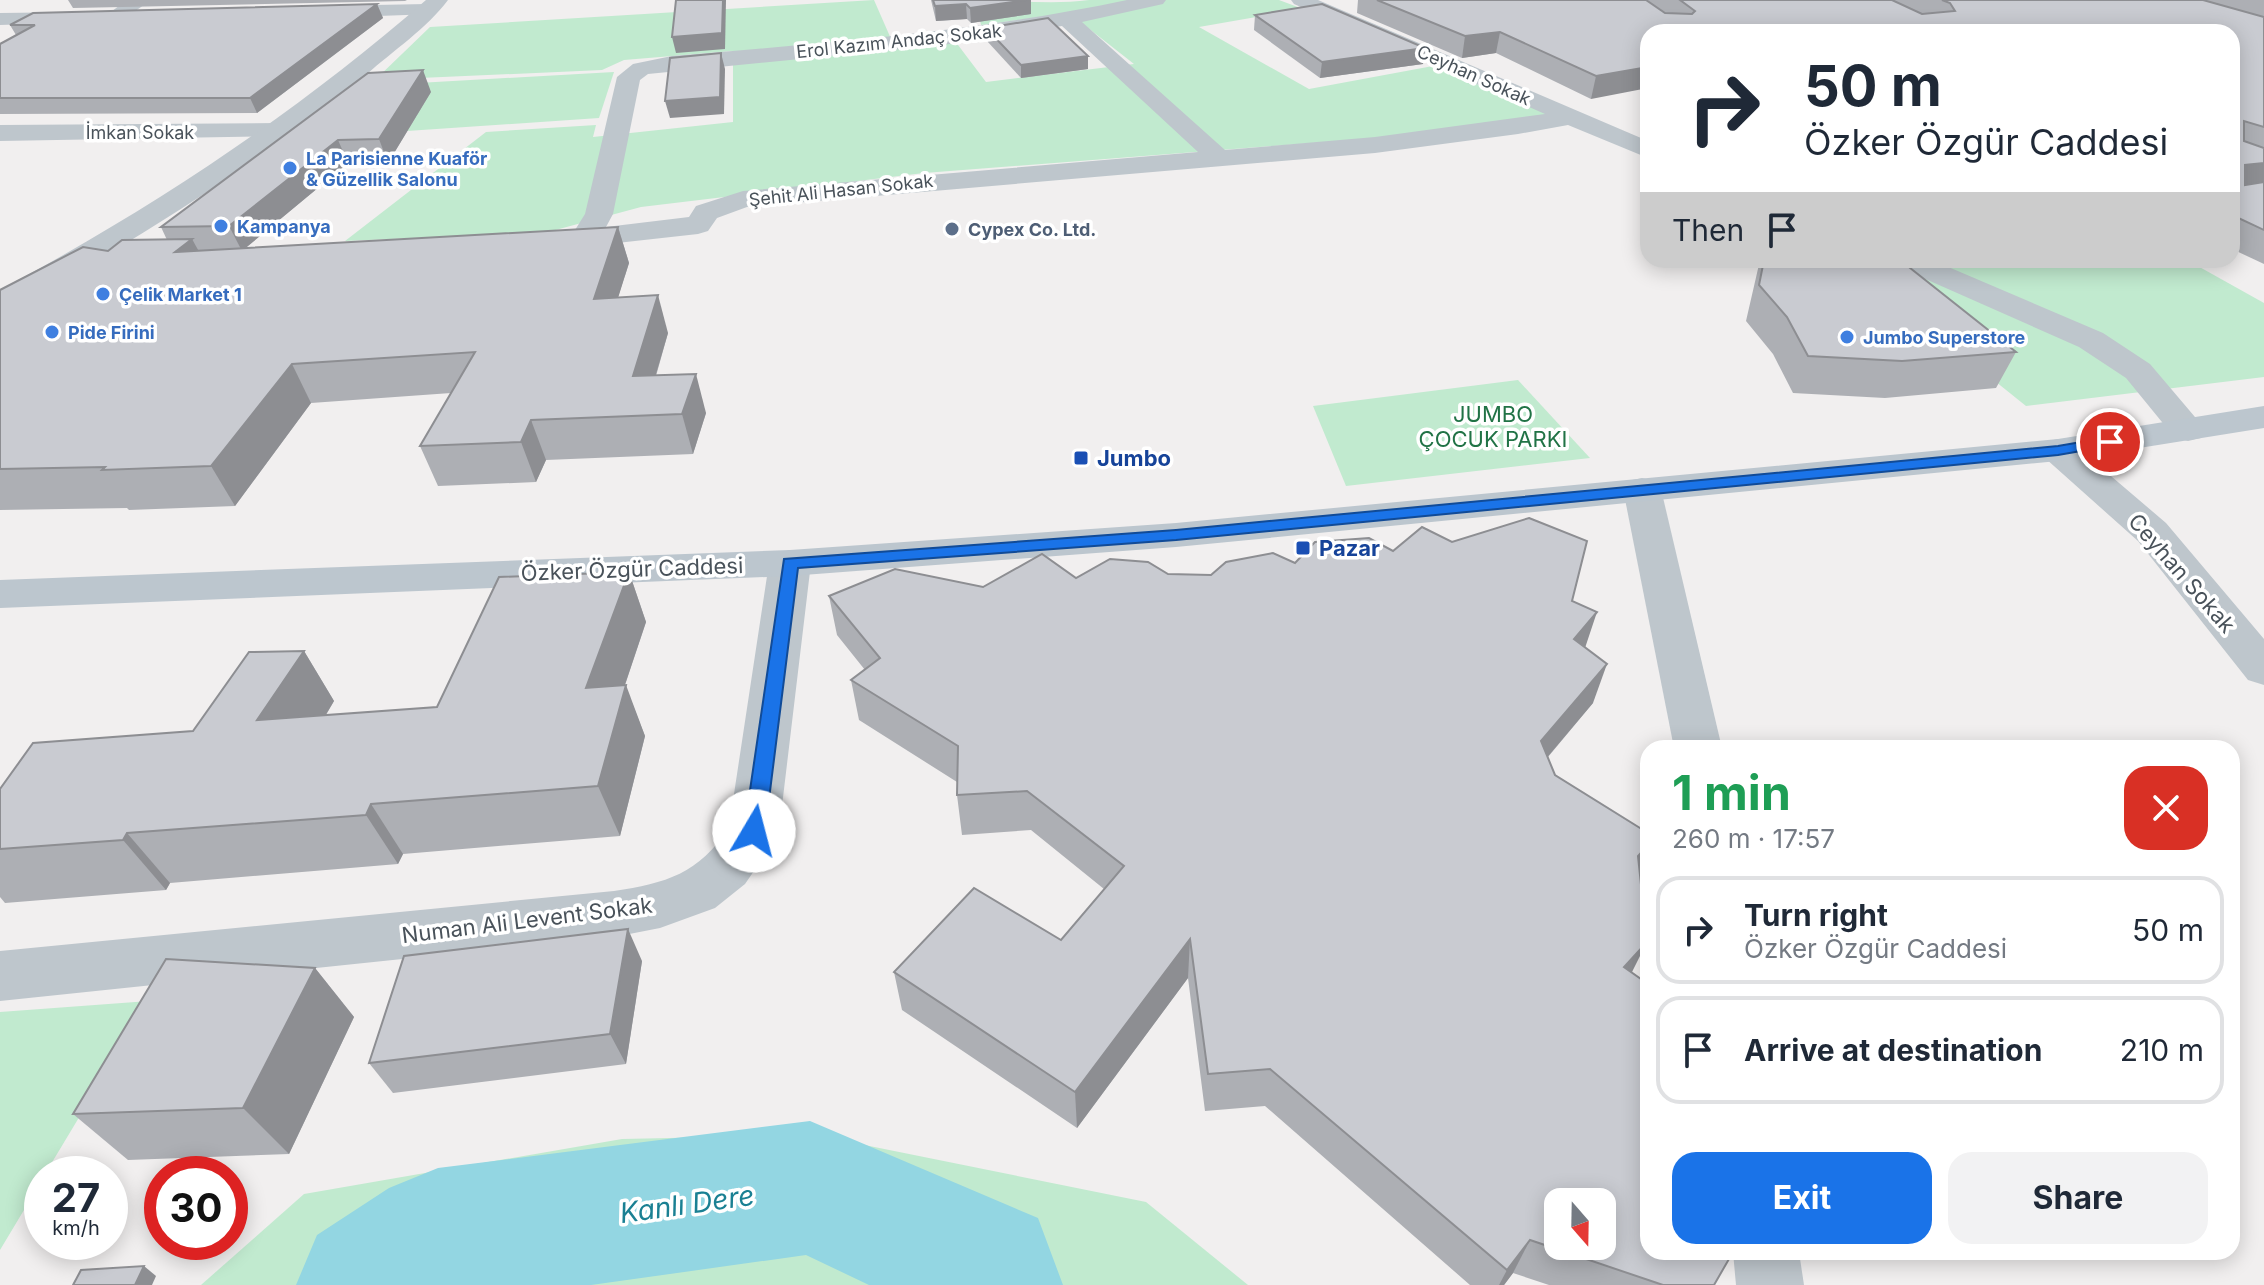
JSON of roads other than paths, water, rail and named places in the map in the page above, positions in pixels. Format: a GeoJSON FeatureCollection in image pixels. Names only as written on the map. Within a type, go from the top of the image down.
{"type":"FeatureCollection","features":[{"type":"Feature","properties":{"kind":"main road","name":"Özker Özgür Caddesi"},"geometry":{"type":"LineString","coordinates":[[0,594],[790,563],[1176,535],[2058,450],[2264,417]]}},
{"type":"Feature","properties":{"kind":"street"},"geometry":{"type":"LineString","coordinates":[[114,17],[141,0]]}},
{"type":"Feature","properties":{"kind":"street","name":"Erol Kazım Andaç Sokak"},"geometry":{"type":"LineString","coordinates":[[585,237],[599,214],[629,77],[641,69],[672,63],[943,39],[1067,20],[1156,0]]}},
{"type":"Feature","properties":{"kind":"street"},"geometry":{"type":"LineString","coordinates":[[1310,3],[1353,0]]}},
{"type":"Feature","properties":{"kind":"street","name":"Ceyhan Sokak"},"geometry":{"type":"LineString","coordinates":[[1310,3],[1640,147]]}},
{"type":"Feature","properties":{"kind":"street"},"geometry":{"type":"LineString","coordinates":[[302,13],[432,5]]}},
{"type":"Feature","properties":{"kind":"street"},"geometry":{"type":"LineString","coordinates":[[0,303],[72,264],[218,175],[336,88],[432,5]]}},
{"type":"Feature","properties":{"kind":"street"},"geometry":{"type":"LineString","coordinates":[[0,19],[161,16]]}},
{"type":"Feature","properties":{"kind":"street"},"geometry":{"type":"LineString","coordinates":[[1067,20],[1221,160]]}},
{"type":"Feature","properties":{"kind":"street","name":"Şehit Ali Hasan Sokak"},"geometry":{"type":"LineString","coordinates":[[531,244],[698,225],[706,212],[743,199],[1221,160],[1432,138],[1569,117]]}},
{"type":"Feature","properties":{"kind":"street","name":"İmkan Sokak"},"geometry":{"type":"LineString","coordinates":[[0,133],[279,131]]}},
{"type":"Feature","properties":{"kind":"street"},"geometry":{"type":"LineString","coordinates":[[72,264],[118,266]]}},
{"type":"Feature","properties":{"kind":"street"},"geometry":{"type":"LineString","coordinates":[[1925,268],[2091,340],[2138,371],[2188,430]]}},
{"type":"Feature","properties":{"kind":"street","name":"Ceyhan Sokak"},"geometry":{"type":"LineString","coordinates":[[2058,450],[2152,532],[2264,669]]}},
{"type":"Feature","properties":{"kind":"street"},"geometry":{"type":"LineString","coordinates":[[1642,489],[1696,740]]}},
{"type":"Feature","properties":{"kind":"street","name":"Numan Ali Levent Sokak"},"geometry":{"type":"LineString","coordinates":[[0,976],[614,914],[679,900],[705,888],[737,862],[754,831],[790,563]]}},
{"type":"Feature","properties":{"kind":"street"},"geometry":{"type":"LineString","coordinates":[[1767,1260],[1770,1285]]}},
{"type":"Feature","properties":{"kind":"waterway","name":"Kanlı Dere"},"geometry":{"type":"LineString","coordinates":[[367,1285],[438,1237],[810,1188],[988,1268],[992,1285]]}},
{"type":"Feature","properties":{"kind":"place","name":"La Parisienne Kuaför & Güzellik Salonu"},"geometry":{"type":"Point","coordinates":[290,168]}},
{"type":"Feature","properties":{"kind":"place","name":"Kampanya"},"geometry":{"type":"Point","coordinates":[221,226]}},
{"type":"Feature","properties":{"kind":"place","name":"Cypex Co. Ltd."},"geometry":{"type":"Point","coordinates":[952,229]}},
{"type":"Feature","properties":{"kind":"place","name":"Çelik Market 1"},"geometry":{"type":"Point","coordinates":[103,294]}},
{"type":"Feature","properties":{"kind":"place","name":"Pide Firini"},"geometry":{"type":"Point","coordinates":[52,332]}},
{"type":"Feature","properties":{"kind":"place","name":"Jumbo Superstore"},"geometry":{"type":"Point","coordinates":[1847,337]}},
{"type":"Feature","properties":{"kind":"place","name":"Jumbo"},"geometry":{"type":"Point","coordinates":[1081,458]}},
{"type":"Feature","properties":{"kind":"place","name":"Pazar"},"geometry":{"type":"Point","coordinates":[1303,548]}},
{"type":"Feature","properties":{"kind":"park label","name":"JUMBO ÇOCUK PARKI"},"geometry":{"type":"Point","coordinates":[1493,426]}}]}
